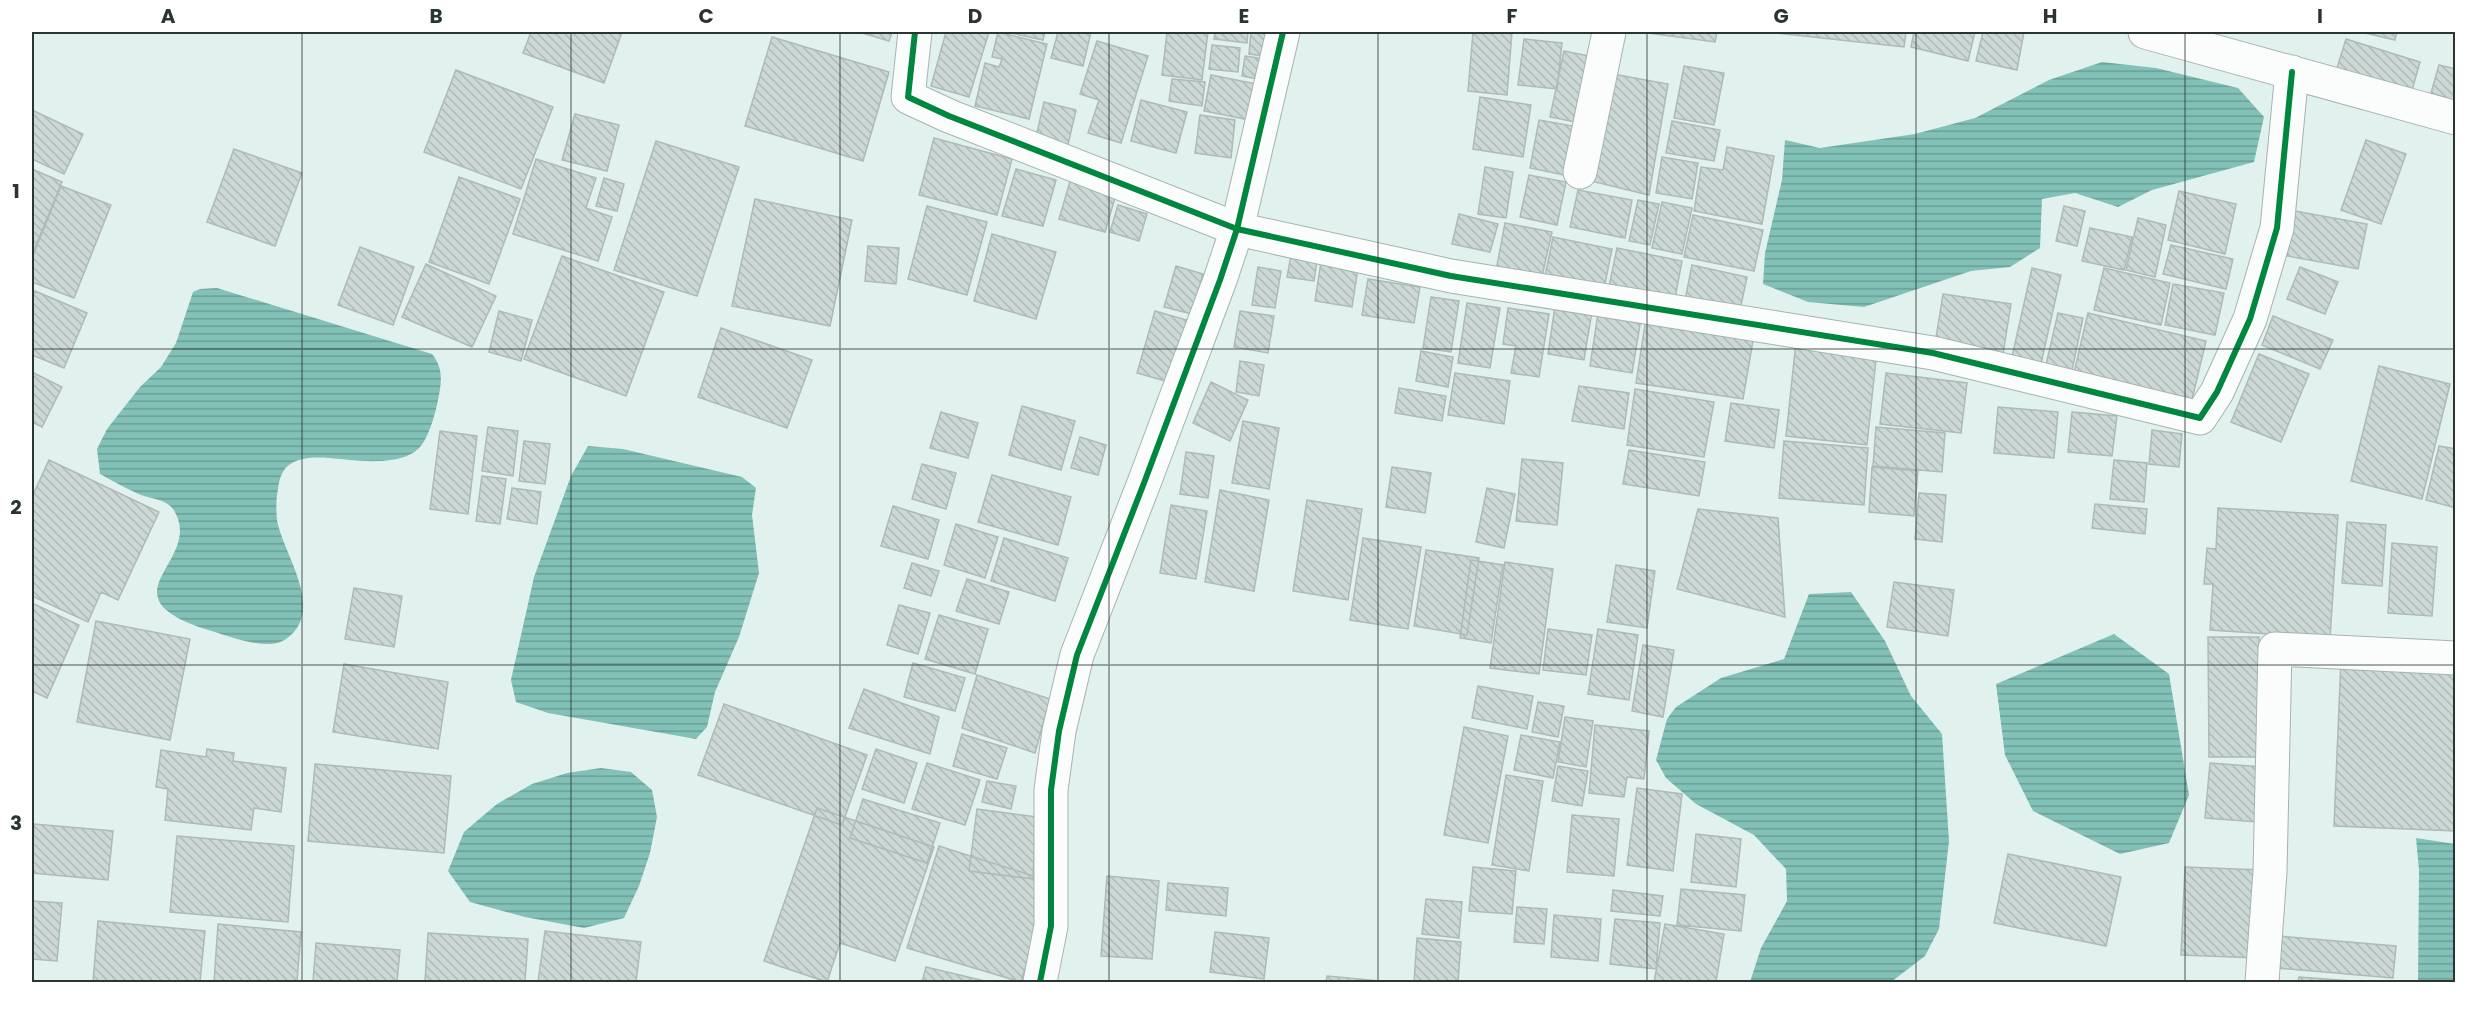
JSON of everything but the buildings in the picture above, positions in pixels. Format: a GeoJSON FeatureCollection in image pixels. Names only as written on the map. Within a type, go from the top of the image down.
{"type":"FeatureCollection","features":[{"type":"Feature","properties":{"kind":"street"},"geometry":{"type":"LineString","coordinates":[[915,32],[908,97],[949,116],[1237,230],[1451,276],[1933,353],[2200,418],[2217,392],[2250,319],[2277,228],[2292,72]]}},
{"type":"Feature","properties":{"kind":"street"},"geometry":{"type":"LineString","coordinates":[[1040,982],[1051,926],[1051,790],[1059,731],[1077,655],[1144,483],[1237,230],[1283,32]]}},
{"type":"Feature","properties":{"kind":"street"},"geometry":{"type":"LineString","coordinates":[[1580,172],[1609,32]]}},
{"type":"Feature","properties":{"kind":"street"},"geometry":{"type":"LineString","coordinates":[[2145,32],[2456,118]]}},
{"type":"Feature","properties":{"kind":"street"},"geometry":{"type":"LineString","coordinates":[[2262,982],[2270,872],[2275,650],[2456,658]]}},
{"type":"Feature","properties":{"kind":"shaded area"},"geometry":{"type":"Polygon","coordinates":[[[2102,62],[2156,68],[2238,88],[2264,117],[2254,162],[2152,190],[2118,207],[2075,193],[2042,199],[2040,248],[2010,267],[1971,271],[1864,307],[1808,302],[1763,284],[1765,253],[1782,180],[1785,140],[1820,148],[1915,134],[1975,118],[2049,80],[2102,62]]]}},
{"type":"Feature","properties":{"kind":"shaded area"},"geometry":{"type":"Polygon","coordinates":[[[217,288],[432,354],[439,366],[441,378],[430,429],[423,443],[405,457],[380,461],[309,458],[293,462],[283,472],[277,497],[277,520],[298,577],[303,606],[301,620],[294,632],[284,640],[275,643],[263,644],[246,641],[205,629],[175,616],[160,603],[157,589],[177,545],[180,528],[173,509],[166,503],[125,488],[100,474],[97,449],[107,429],[140,387],[161,367],[176,343],[193,292],[200,289],[217,288]]]}},
{"type":"Feature","properties":{"kind":"shaded area"},"geometry":{"type":"Polygon","coordinates":[[[588,446],[623,449],[742,477],[756,488],[752,515],[759,573],[739,637],[715,692],[707,727],[696,739],[548,713],[516,702],[511,680],[534,577],[571,476],[588,446]]]}},
{"type":"Feature","properties":{"kind":"shaded area"},"geometry":{"type":"Polygon","coordinates":[[[1851,592],[1885,641],[1911,696],[1942,734],[1949,841],[1939,929],[1925,956],[1891,982],[1750,982],[1761,948],[1787,901],[1786,869],[1754,835],[1696,804],[1666,778],[1656,760],[1667,719],[1676,707],[1721,678],[1784,659],[1809,594],[1851,592]]]}},
{"type":"Feature","properties":{"kind":"shaded area"},"geometry":{"type":"Polygon","coordinates":[[[2114,634],[2169,674],[2189,795],[2169,843],[2120,854],[2033,811],[2005,755],[1996,684],[2114,634]]]}},
{"type":"Feature","properties":{"kind":"shaded area"},"geometry":{"type":"Polygon","coordinates":[[[601,768],[631,772],[652,790],[657,817],[650,853],[639,886],[624,918],[584,928],[525,917],[470,902],[448,871],[464,832],[497,804],[532,784],[567,773],[601,768]]]}},
{"type":"Feature","properties":{"kind":"shaded area"},"geometry":{"type":"Polygon","coordinates":[[[2416,838],[2455,844],[2455,982],[2418,982],[2419,870],[2416,838]]]}},
{"type":"Feature","properties":{"kind":"cycle path"},"geometry":{"type":"LineString","coordinates":[[915,32],[908,97],[949,116],[1237,229],[1451,276],[1933,353],[2200,418],[2217,392],[2250,319],[2277,228],[2292,72]]}},
{"type":"Feature","properties":{"kind":"cycle path"},"geometry":{"type":"LineString","coordinates":[[1040,982],[1051,926],[1051,790],[1059,731],[1077,655],[1144,483],[1237,229],[1283,32]]}}]}
